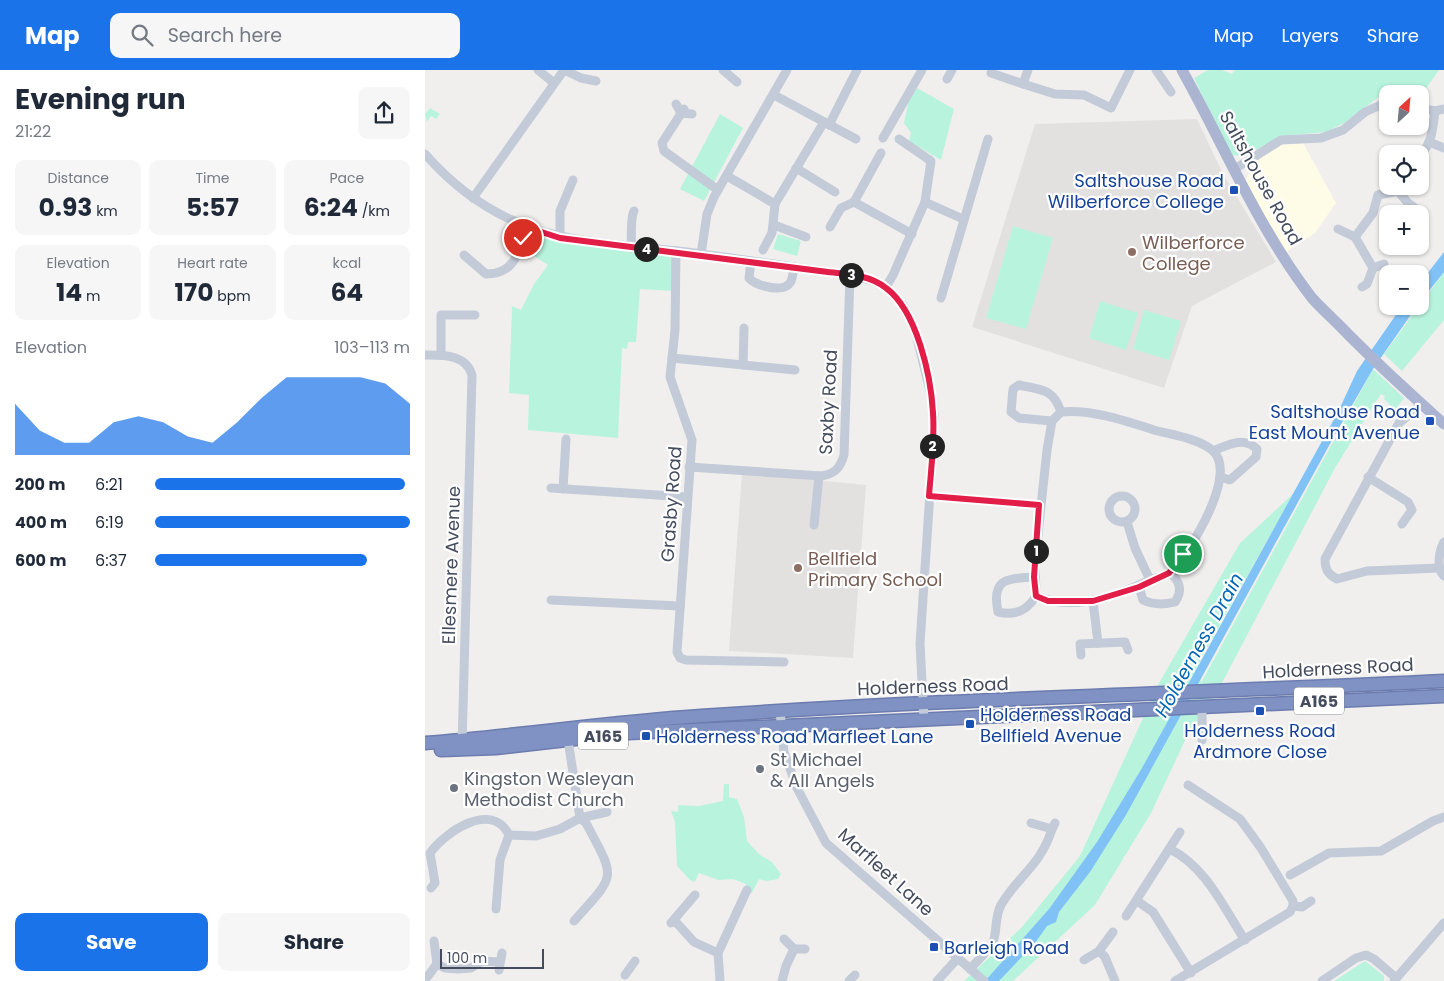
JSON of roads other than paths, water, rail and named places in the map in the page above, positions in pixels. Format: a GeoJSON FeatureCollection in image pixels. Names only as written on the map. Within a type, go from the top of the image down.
{"type":"FeatureCollection","features":[{"type":"Feature","properties":{"kind":"highway","name":"Holderness Road"},"geometry":{"type":"LineString","coordinates":[[425,751],[617,723],[780,711],[922,702],[1444,681]]}},
{"type":"Feature","properties":{"kind":"highway","name":"Holderness Road"},"geometry":{"type":"LineString","coordinates":[[425,743],[462,745],[568,740],[633,732],[1444,696]]}},
{"type":"Feature","properties":{"kind":"main road","name":"Saltshouse Road"},"geometry":{"type":"LineString","coordinates":[[1186,72],[1233,170],[1270,236],[1313,299],[1353,340],[1444,424]]}},
{"type":"Feature","properties":{"kind":"street"},"geometry":{"type":"LineString","coordinates":[[538,70],[554,83]]}},
{"type":"Feature","properties":{"kind":"street"},"geometry":{"type":"LineString","coordinates":[[473,198],[564,70],[581,78],[596,81]]}},
{"type":"Feature","properties":{"kind":"street"},"geometry":{"type":"LineString","coordinates":[[723,70],[737,82]]}},
{"type":"Feature","properties":{"kind":"street"},"geometry":{"type":"LineString","coordinates":[[701,254],[707,214],[718,190],[787,70]]}},
{"type":"Feature","properties":{"kind":"street"},"geometry":{"type":"LineString","coordinates":[[763,250],[774,225],[775,204],[857,70]]}},
{"type":"Feature","properties":{"kind":"street"},"geometry":{"type":"LineString","coordinates":[[947,79],[952,70]]}},
{"type":"Feature","properties":{"kind":"street"},"geometry":{"type":"LineString","coordinates":[[991,73],[1055,94],[1085,95],[1111,108],[1130,70]]}},
{"type":"Feature","properties":{"kind":"street"},"geometry":{"type":"LineString","coordinates":[[1156,70],[1171,92]]}},
{"type":"Feature","properties":{"kind":"street"},"geometry":{"type":"LineString","coordinates":[[883,138],[896,123],[918,71]]}},
{"type":"Feature","properties":{"kind":"street"},"geometry":{"type":"LineString","coordinates":[[1023,84],[1028,71]]}},
{"type":"Feature","properties":{"kind":"street"},"geometry":{"type":"LineString","coordinates":[[774,95],[856,139]]}},
{"type":"Feature","properties":{"kind":"street"},"geometry":{"type":"LineString","coordinates":[[1233,170],[1281,140],[1321,138],[1343,130],[1365,112],[1379,106]]}},
{"type":"Feature","properties":{"kind":"street"},"geometry":{"type":"LineString","coordinates":[[692,114],[680,109],[663,143],[664,152],[718,190]]}},
{"type":"Feature","properties":{"kind":"street"},"geometry":{"type":"LineString","coordinates":[[1427,145],[1440,110]]}},
{"type":"Feature","properties":{"kind":"street"},"geometry":{"type":"LineString","coordinates":[[941,298],[963,219],[989,139]]}},
{"type":"Feature","properties":{"kind":"street"},"geometry":{"type":"LineString","coordinates":[[886,287],[912,234],[926,197],[931,162],[899,140]]}},
{"type":"Feature","properties":{"kind":"street"},"geometry":{"type":"LineString","coordinates":[[1429,142],[1444,148]]}},
{"type":"Feature","properties":{"kind":"street"},"geometry":{"type":"LineString","coordinates":[[830,227],[841,208],[854,202],[881,153]]}},
{"type":"Feature","properties":{"kind":"street"},"geometry":{"type":"LineString","coordinates":[[425,154],[473,198],[507,219],[560,238],[631,248],[701,254],[866,278],[886,287],[903,305],[909,316],[927,373],[933,414],[920,644],[924,719]]}},
{"type":"Feature","properties":{"kind":"street"},"geometry":{"type":"LineString","coordinates":[[796,168],[835,192]]}},
{"type":"Feature","properties":{"kind":"street"},"geometry":{"type":"LineString","coordinates":[[727,176],[775,204]]}},
{"type":"Feature","properties":{"kind":"street"},"geometry":{"type":"LineString","coordinates":[[560,238],[560,210],[573,180]]}},
{"type":"Feature","properties":{"kind":"street"},"geometry":{"type":"LineString","coordinates":[[1355,237],[1373,213],[1379,195]]}},
{"type":"Feature","properties":{"kind":"street"},"geometry":{"type":"LineString","coordinates":[[1403,195],[1411,205]]}},
{"type":"Feature","properties":{"kind":"street"},"geometry":{"type":"LineString","coordinates":[[926,197],[963,219]]}},
{"type":"Feature","properties":{"kind":"street"},"geometry":{"type":"LineString","coordinates":[[854,202],[912,234]]}},
{"type":"Feature","properties":{"kind":"street"},"geometry":{"type":"LineString","coordinates":[[631,248],[633,228],[631,218],[634,211]]}},
{"type":"Feature","properties":{"kind":"street"},"geometry":{"type":"LineString","coordinates":[[774,225],[806,237]]}},
{"type":"Feature","properties":{"kind":"street"},"geometry":{"type":"LineString","coordinates":[[464,255],[486,274],[500,274],[509,268],[520,249],[526,227]]}},
{"type":"Feature","properties":{"kind":"street"},"geometry":{"type":"LineString","coordinates":[[1338,229],[1355,237],[1373,268]]}},
{"type":"Feature","properties":{"kind":"street","name":"Grasby Road"},"geometry":{"type":"LineString","coordinates":[[676,251],[670,377],[692,440],[677,652],[680,658],[686,660],[784,662]]}},
{"type":"Feature","properties":{"kind":"street"},"geometry":{"type":"LineString","coordinates":[[751,261],[749,278],[756,285],[784,287],[791,281],[794,267]]}},
{"type":"Feature","properties":{"kind":"street"},"geometry":{"type":"LineString","coordinates":[[1362,287],[1367,284],[1373,268],[1384,264]]}},
{"type":"Feature","properties":{"kind":"street","name":"Saxby Road"},"geometry":{"type":"LineString","coordinates":[[689,467],[819,476],[829,475],[840,467],[844,455],[850,275]]}},
{"type":"Feature","properties":{"kind":"street"},"geometry":{"type":"LineString","coordinates":[[425,356],[441,355],[441,315],[475,315]]}},
{"type":"Feature","properties":{"kind":"street"},"geometry":{"type":"LineString","coordinates":[[743,365],[744,328]]}},
{"type":"Feature","properties":{"kind":"street","name":"Ellesmere Avenue"},"geometry":{"type":"LineString","coordinates":[[441,355],[452,356],[466,364],[472,375],[473,391],[462,745]]}},
{"type":"Feature","properties":{"kind":"street"},"geometry":{"type":"LineString","coordinates":[[672,358],[795,370]]}},
{"type":"Feature","properties":{"kind":"street"},"geometry":{"type":"LineString","coordinates":[[1052,421],[1019,418],[1011,412],[1013,389],[1019,385],[1049,392],[1057,399],[1061,412]]}},
{"type":"Feature","properties":{"kind":"street"},"geometry":{"type":"LineString","coordinates":[[1422,404],[1399,423],[1325,559],[1325,568],[1329,574],[1337,579],[1367,571],[1442,572],[1440,549],[1444,542]]}},
{"type":"Feature","properties":{"kind":"street"},"geometry":{"type":"LineString","coordinates":[[1034,577],[1007,579],[998,586],[995,598],[998,612],[1010,615],[1029,607],[1036,596],[1034,577],[1039,505],[1052,421],[1061,412],[1089,413],[1146,427],[1192,441],[1213,450],[1243,441],[1251,443],[1257,449],[1256,457],[1241,473],[1229,480],[1220,478]]}},
{"type":"Feature","properties":{"kind":"street"},"geometry":{"type":"LineString","coordinates":[[563,489],[566,439]]}},
{"type":"Feature","properties":{"kind":"street"},"geometry":{"type":"LineString","coordinates":[[1036,596],[1048,601],[1093,601],[1139,587],[1150,580],[1169,573],[1203,528],[1215,498],[1220,478],[1218,461],[1213,450]]}},
{"type":"Feature","properties":{"kind":"street"},"geometry":{"type":"LineString","coordinates":[[814,525],[819,476]]}},
{"type":"Feature","properties":{"kind":"street"},"geometry":{"type":"LineString","coordinates":[[1368,477],[1408,502],[1412,510],[1402,524]]}},
{"type":"Feature","properties":{"kind":"street"},"geometry":{"type":"LineString","coordinates":[[551,488],[687,497]]}},
{"type":"Feature","properties":{"kind":"street"},"geometry":{"type":"LineString","coordinates":[[929,496],[1039,505]]}},
{"type":"Feature","properties":{"kind":"street"},"geometry":{"type":"LineString","coordinates":[[1127,522],[1135,548],[1150,580]]}},
{"type":"Feature","properties":{"kind":"street"},"geometry":{"type":"LineString","coordinates":[[1139,587],[1143,600],[1150,603],[1165,604],[1175,602],[1179,596],[1180,587],[1176,578],[1169,573]]}},
{"type":"Feature","properties":{"kind":"street"},"geometry":{"type":"LineString","coordinates":[[551,600],[680,606]]}},
{"type":"Feature","properties":{"kind":"street"},"geometry":{"type":"LineString","coordinates":[[1093,601],[1098,643]]}},
{"type":"Feature","properties":{"kind":"street"},"geometry":{"type":"LineString","coordinates":[[1081,655],[1080,644],[1125,642],[1128,650]]}},
{"type":"Feature","properties":{"kind":"street"},"geometry":{"type":"LineString","coordinates":[[1198,706],[1203,740]]}},
{"type":"Feature","properties":{"kind":"street","name":"Marfleet Lane"},"geometry":{"type":"LineString","coordinates":[[780,711],[784,752],[797,788],[826,843],[977,975]]}},
{"type":"Feature","properties":{"kind":"street"},"geometry":{"type":"LineString","coordinates":[[568,740],[580,818],[586,823],[608,866],[608,877],[603,888],[576,918],[572,907]]}},
{"type":"Feature","properties":{"kind":"street"},"geometry":{"type":"LineString","coordinates":[[1175,981],[1290,912],[1293,906],[1293,901],[1281,881],[1240,819],[1200,789],[1188,785]]}},
{"type":"Feature","properties":{"kind":"street"},"geometry":{"type":"LineString","coordinates":[[509,835],[535,836],[560,829],[580,818],[607,812]]}},
{"type":"Feature","properties":{"kind":"street"},"geometry":{"type":"LineString","coordinates":[[1290,875],[1329,853],[1381,851],[1433,821],[1444,817]]}},
{"type":"Feature","properties":{"kind":"street"},"geometry":{"type":"LineString","coordinates":[[431,888],[435,883],[430,853],[439,841],[453,830],[474,822],[493,820],[505,826],[509,835],[500,860],[501,892],[496,909]]}},
{"type":"Feature","properties":{"kind":"street"},"geometry":{"type":"LineString","coordinates":[[977,975],[994,940],[995,923],[1001,906],[1037,862],[1047,846],[1053,826],[1031,823]]}},
{"type":"Feature","properties":{"kind":"street"},"geometry":{"type":"LineString","coordinates":[[1126,916],[1180,832]]}},
{"type":"Feature","properties":{"kind":"street"},"geometry":{"type":"LineString","coordinates":[[1170,849],[1185,857],[1203,873],[1245,940]]}},
{"type":"Feature","properties":{"kind":"street"},"geometry":{"type":"LineString","coordinates":[[720,981],[718,953],[747,901],[747,890]]}},
{"type":"Feature","properties":{"kind":"street"},"geometry":{"type":"LineString","coordinates":[[695,894],[672,921],[694,942],[718,953]]}},
{"type":"Feature","properties":{"kind":"street"},"geometry":{"type":"LineString","coordinates":[[1137,901],[1153,912],[1191,973]]}},
{"type":"Feature","properties":{"kind":"street"},"geometry":{"type":"LineString","coordinates":[[1293,906],[1302,907],[1311,901]]}},
{"type":"Feature","properties":{"kind":"street"},"geometry":{"type":"LineString","coordinates":[[1322,981],[1356,958],[1366,954],[1374,958],[1395,979],[1444,923]]}},
{"type":"Feature","properties":{"kind":"street"},"geometry":{"type":"LineString","coordinates":[[1084,960],[1099,951],[1113,932]]}},
{"type":"Feature","properties":{"kind":"street"},"geometry":{"type":"LineString","coordinates":[[784,939],[794,949],[805,949]]}},
{"type":"Feature","properties":{"kind":"street"},"geometry":{"type":"LineString","coordinates":[[425,980],[437,964],[433,945]]}},
{"type":"Feature","properties":{"kind":"street"},"geometry":{"type":"LineString","coordinates":[[783,981],[786,966],[794,949]]}},
{"type":"Feature","properties":{"kind":"street"},"geometry":{"type":"LineString","coordinates":[[1099,951],[1105,957],[1115,981]]}},
{"type":"Feature","properties":{"kind":"street"},"geometry":{"type":"LineString","coordinates":[[937,981],[958,958]]}},
{"type":"Feature","properties":{"kind":"street"},"geometry":{"type":"LineString","coordinates":[[437,964],[445,968],[458,969],[471,968],[482,961],[500,962]]}},
{"type":"Feature","properties":{"kind":"street"},"geometry":{"type":"LineString","coordinates":[[628,976],[635,962]]}},
{"type":"Feature","properties":{"kind":"water"},"geometry":{"type":"Polygon","coordinates":[[[1444,252],[1444,272],[1429,291],[1429,271],[1444,252]]]}},
{"type":"Feature","properties":{"kind":"water"},"geometry":{"type":"Polygon","coordinates":[[[1396,315],[1411,315],[1373,369],[1336,433],[1126,815],[1090,872],[1059,912],[1056,922],[1047,926],[1035,943],[999,981],[985,981],[1049,909],[1097,842],[1142,768],[1338,412],[1357,371],[1396,315]]]}},
{"type":"Feature","properties":{"kind":"place","name":"Saltshouse Road Wilberforce College"},"geometry":{"type":"Point","coordinates":[1234,190]}},
{"type":"Feature","properties":{"kind":"place","name":"Wilberforce College"},"geometry":{"type":"Point","coordinates":[1132,252]}},
{"type":"Feature","properties":{"kind":"place","name":"Saltshouse Road East Mount Avenue"},"geometry":{"type":"Point","coordinates":[1430,421]}},
{"type":"Feature","properties":{"kind":"place","name":"Bellfield Primary School"},"geometry":{"type":"Point","coordinates":[798,568]}},
{"type":"Feature","properties":{"kind":"place","name":"Holderness Road Ardmore Close"},"geometry":{"type":"Point","coordinates":[1260,711]}},
{"type":"Feature","properties":{"kind":"place","name":"Holderness Road Bellfield Avenue"},"geometry":{"type":"Point","coordinates":[970,724]}},
{"type":"Feature","properties":{"kind":"place","name":"Holderness Road Marfleet Lane"},"geometry":{"type":"Point","coordinates":[646,736]}},
{"type":"Feature","properties":{"kind":"place","name":"St Michael & All Angels"},"geometry":{"type":"Point","coordinates":[760,769]}},
{"type":"Feature","properties":{"kind":"place","name":"Kingston Wesleyan Methodist Church"},"geometry":{"type":"Point","coordinates":[454,788]}},
{"type":"Feature","properties":{"kind":"place","name":"Barleigh Road"},"geometry":{"type":"Point","coordinates":[934,947]}},
{"type":"Feature","properties":{"kind":"water label","name":"Holderness Drain"},"geometry":{"type":"Point","coordinates":[1199,645]}}]}
